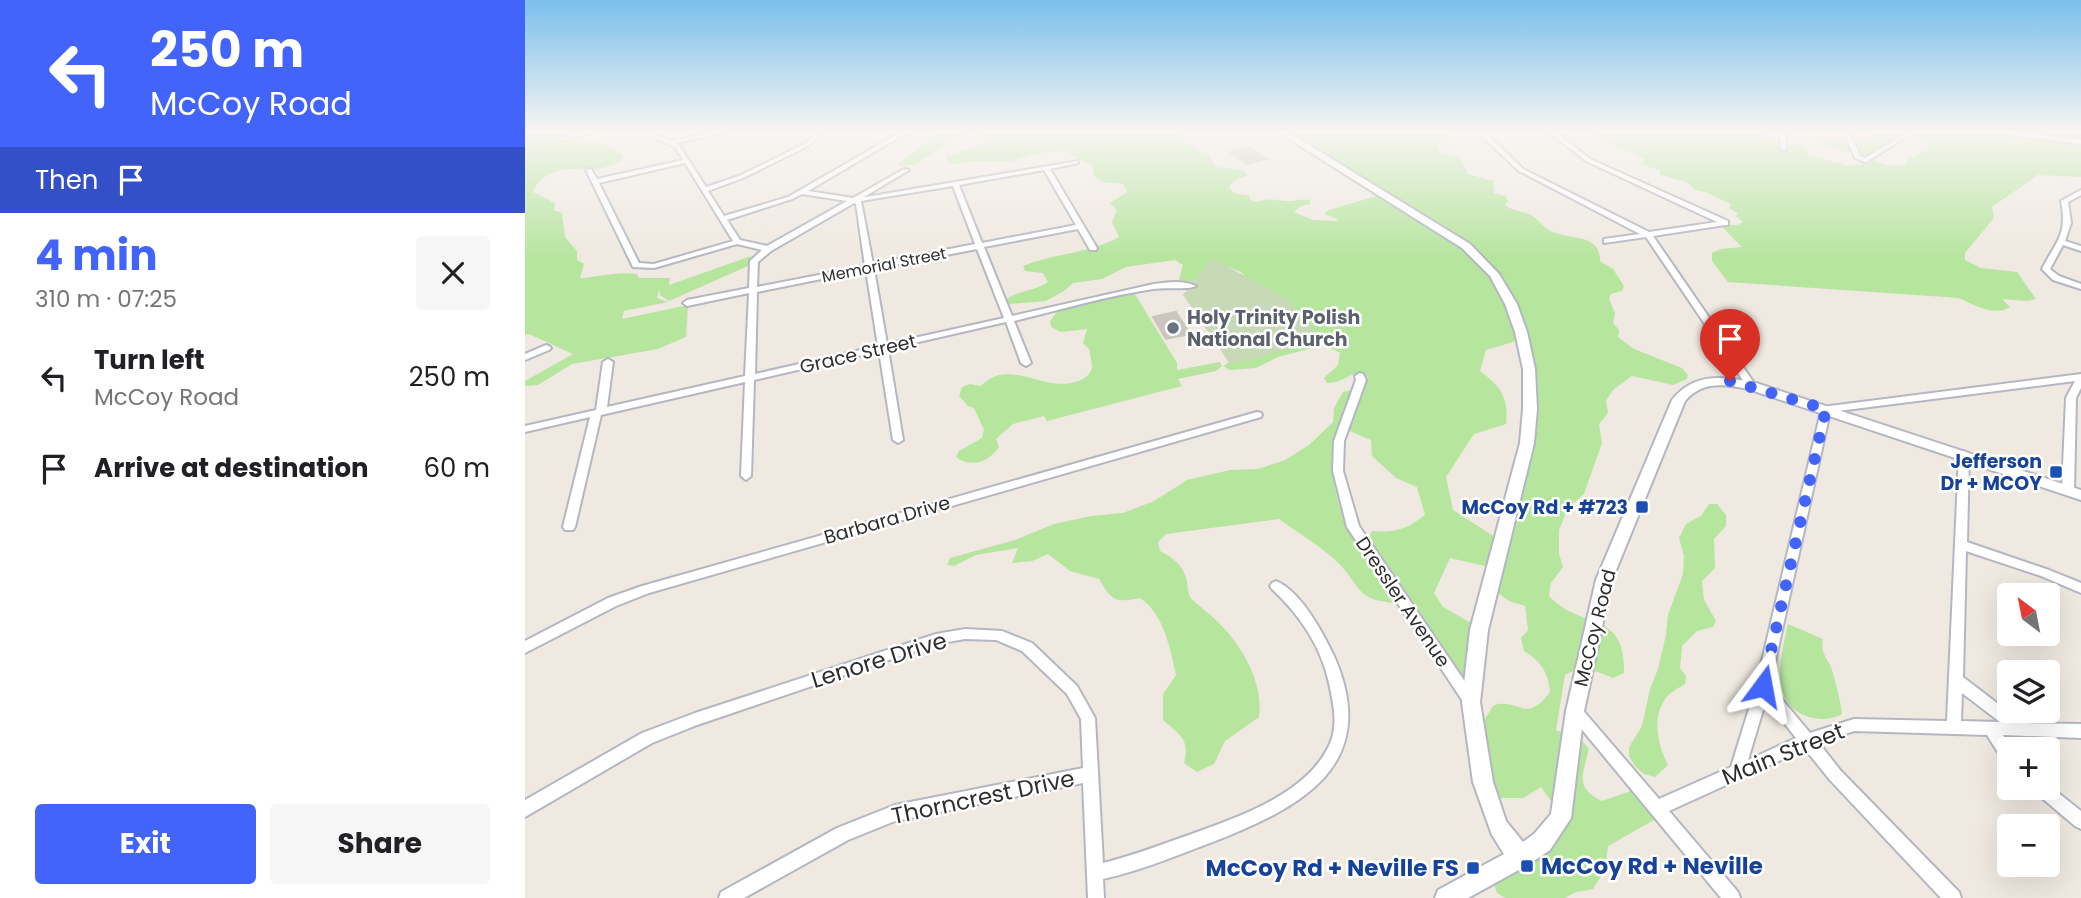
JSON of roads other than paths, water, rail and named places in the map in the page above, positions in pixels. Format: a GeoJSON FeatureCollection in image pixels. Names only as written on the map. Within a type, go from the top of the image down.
{"type":"FeatureCollection","features":[{"type":"Feature","properties":{"kind":"street"},"geometry":{"type":"LineString","coordinates":[[591,174],[636,265],[660,264],[737,242],[768,249]]}},
{"type":"Feature","properties":{"kind":"street"},"geometry":{"type":"LineString","coordinates":[[594,182],[630,174]]}},
{"type":"Feature","properties":{"kind":"street"},"geometry":{"type":"LineString","coordinates":[[695,174],[737,242]]}},
{"type":"Feature","properties":{"kind":"street"},"geometry":{"type":"LineString","coordinates":[[704,190],[747,174]]}},
{"type":"Feature","properties":{"kind":"street"},"geometry":{"type":"LineString","coordinates":[[722,219],[772,205],[803,192],[834,174]]}},
{"type":"Feature","properties":{"kind":"street"},"geometry":{"type":"LineString","coordinates":[[746,476],[754,261],[768,249],[899,174]]}},
{"type":"Feature","properties":{"kind":"street"},"geometry":{"type":"LineString","coordinates":[[803,192],[854,200],[1011,174]]}},
{"type":"Feature","properties":{"kind":"street"},"geometry":{"type":"LineString","coordinates":[[1050,174],[1093,247]]}},
{"type":"Feature","properties":{"kind":"street"},"geometry":{"type":"LineString","coordinates":[[1350,174],[1466,246],[1494,274],[1511,304],[1521,332],[1529,369],[1527,443],[1479,630],[1471,702],[1483,782],[1492,812],[1499,828],[1520,858]]}},
{"type":"Feature","properties":{"kind":"street"},"geometry":{"type":"LineString","coordinates":[[1529,174],[1648,235],[1751,386]]}},
{"type":"Feature","properties":{"kind":"street"},"geometry":{"type":"LineString","coordinates":[[1607,241],[1725,223],[1618,174]]}},
{"type":"Feature","properties":{"kind":"street"},"geometry":{"type":"LineString","coordinates":[[955,183],[1026,363]]}},
{"type":"Feature","properties":{"kind":"street"},"geometry":{"type":"LineString","coordinates":[[2081,192],[2064,201],[2069,223],[2063,243],[2046,267],[2047,271],[2081,287]]}},
{"type":"Feature","properties":{"kind":"street"},"geometry":{"type":"LineString","coordinates":[[854,200],[859,203],[898,440]]}},
{"type":"Feature","properties":{"kind":"street"},"geometry":{"type":"LineString","coordinates":[[2067,211],[2077,214]]}},
{"type":"Feature","properties":{"kind":"street","name":"Memorial Street"},"geometry":{"type":"LineString","coordinates":[[687,303],[1081,226]]}},
{"type":"Feature","properties":{"kind":"street"},"geometry":{"type":"LineString","coordinates":[[2063,243],[2081,249]]}},
{"type":"Feature","properties":{"kind":"street","name":"Grace Street"},"geometry":{"type":"LineString","coordinates":[[525,429],[1154,286],[1192,286]]}},
{"type":"Feature","properties":{"kind":"street"},"geometry":{"type":"LineString","coordinates":[[525,357],[545,348]]}},
{"type":"Feature","properties":{"kind":"street"},"geometry":{"type":"LineString","coordinates":[[569,527],[599,412],[608,362]]}},
{"type":"Feature","properties":{"kind":"street","name":"Dressler Avenue"},"geometry":{"type":"LineString","coordinates":[[1360,376],[1361,380],[1339,441],[1338,471],[1353,527],[1471,702]]}},
{"type":"Feature","properties":{"kind":"street"},"geometry":{"type":"LineString","coordinates":[[1737,772],[1763,686],[1826,409],[2081,378]]}},
{"type":"Feature","properties":{"kind":"street"},"geometry":{"type":"LineString","coordinates":[[2074,492],[2071,398],[2081,378]]}},
{"type":"Feature","properties":{"kind":"street","name":"McCoy Road"},"geometry":{"type":"LineString","coordinates":[[1446,898],[1520,858],[1542,842],[1561,818],[1575,711],[1604,580],[1679,400],[1694,384],[1730,381],[1751,386],[2074,492]]}},
{"type":"Feature","properties":{"kind":"street","name":"Barbara Drive"},"geometry":{"type":"LineString","coordinates":[[525,647],[611,602],[646,589],[1257,415]]}},
{"type":"Feature","properties":{"kind":"street"},"geometry":{"type":"LineString","coordinates":[[1954,727],[1963,455]]}},
{"type":"Feature","properties":{"kind":"street"},"geometry":{"type":"LineString","coordinates":[[1961,545],[2081,588]]}},
{"type":"Feature","properties":{"kind":"street"},"geometry":{"type":"LineString","coordinates":[[1095,873],[1126,866],[1240,824],[1304,791],[1319,776],[1332,754],[1341,730],[1339,688],[1330,662],[1304,614],[1276,586]]}},
{"type":"Feature","properties":{"kind":"street","name":"Lenore Drive"},"geometry":{"type":"LineString","coordinates":[[525,809],[635,745],[695,719],[936,639],[965,634],[997,635],[1027,647],[1072,690],[1088,718],[1096,898]]}},
{"type":"Feature","properties":{"kind":"street"},"geometry":{"type":"LineString","coordinates":[[1956,680],[2021,730]]}},
{"type":"Feature","properties":{"kind":"street"},"geometry":{"type":"LineString","coordinates":[[1763,686],[1835,775],[1953,898]]}},
{"type":"Feature","properties":{"kind":"street"},"geometry":{"type":"LineString","coordinates":[[1575,711],[1732,898]]}},
{"type":"Feature","properties":{"kind":"street","name":"Main Street"},"geometry":{"type":"LineString","coordinates":[[1657,808],[1806,741],[1854,725],[2081,731]]}},
{"type":"Feature","properties":{"kind":"street"},"geometry":{"type":"LineString","coordinates":[[1991,729],[1997,738]]}},
{"type":"Feature","properties":{"kind":"street","name":"Thorncrest Drive"},"geometry":{"type":"LineString","coordinates":[[727,898],[843,834],[895,813],[1091,774]]}},
{"type":"Feature","properties":{"kind":"street"},"geometry":{"type":"LineString","coordinates":[[2056,800],[2081,821]]}},
{"type":"Feature","properties":{"kind":"place","name":"Holy Trinity Polish National Church"},"geometry":{"type":"Point","coordinates":[1173,328]}},
{"type":"Feature","properties":{"kind":"place","name":"Jefferson Dr + MCOY"},"geometry":{"type":"Point","coordinates":[2056,472]}},
{"type":"Feature","properties":{"kind":"place","name":"McCoy Rd + #723"},"geometry":{"type":"Point","coordinates":[1642,507]}},
{"type":"Feature","properties":{"kind":"place","name":"McCoy Rd + Neville"},"geometry":{"type":"Point","coordinates":[1527,866]}},
{"type":"Feature","properties":{"kind":"place","name":"McCoy Rd + Neville FS"},"geometry":{"type":"Point","coordinates":[1473,868]}}]}
